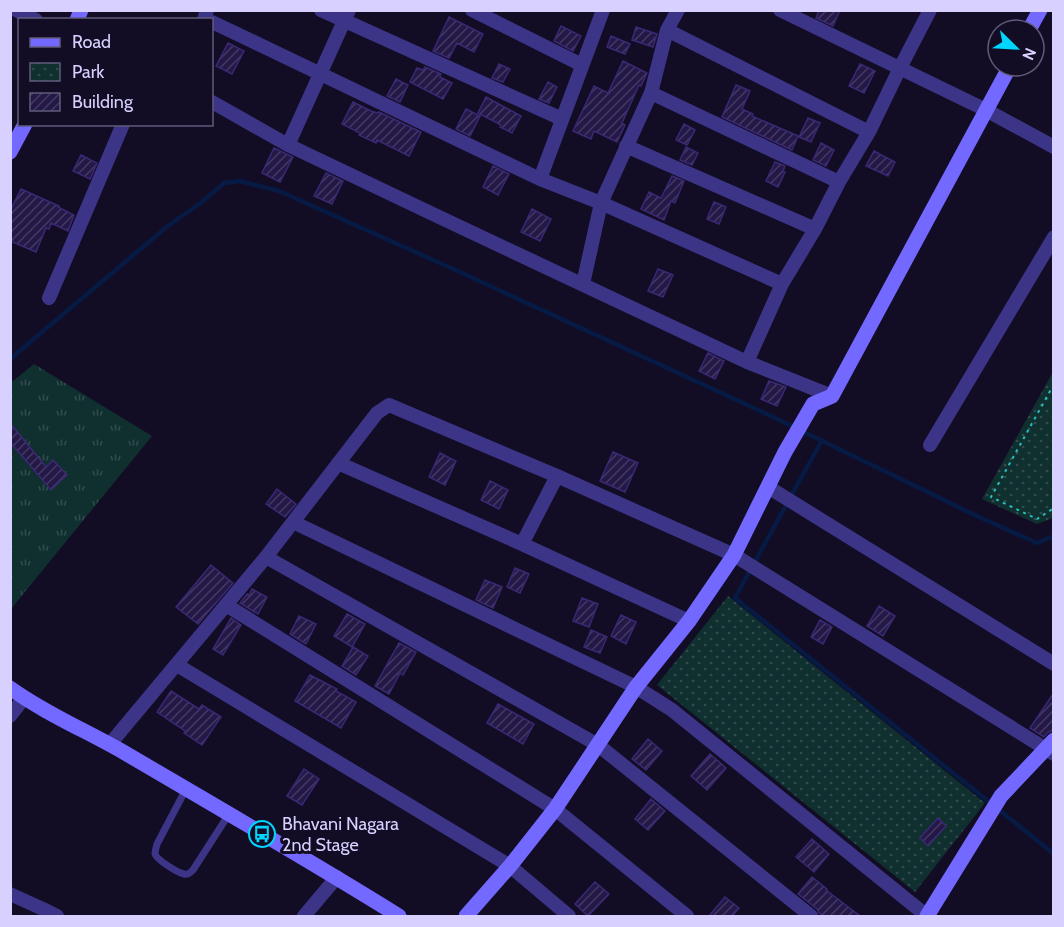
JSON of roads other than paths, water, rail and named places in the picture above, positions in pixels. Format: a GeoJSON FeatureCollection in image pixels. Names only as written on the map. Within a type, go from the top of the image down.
{"type":"FeatureCollection","features":[{"type":"Feature","properties":{"kind":"street"},"geometry":{"type":"LineString","coordinates":[[16,10],[32,18]]}},
{"type":"Feature","properties":{"kind":"street"},"geometry":{"type":"LineString","coordinates":[[321,10],[347,16],[562,119]]}},
{"type":"Feature","properties":{"kind":"street"},"geometry":{"type":"LineString","coordinates":[[472,10],[582,65]]}},
{"type":"Feature","properties":{"kind":"street"},"geometry":{"type":"LineString","coordinates":[[583,285],[601,203],[651,93],[667,30],[678,10]]}},
{"type":"Feature","properties":{"kind":"street"},"geometry":{"type":"LineString","coordinates":[[780,10],[986,110],[1053,147]]}},
{"type":"Feature","properties":{"kind":"street"},"geometry":{"type":"LineString","coordinates":[[747,362],[782,284],[869,132],[930,10]]}},
{"type":"Feature","properties":{"kind":"street"},"geometry":{"type":"LineString","coordinates":[[540,179],[602,11]]}},
{"type":"Feature","properties":{"kind":"street"},"geometry":{"type":"LineString","coordinates":[[288,145],[347,16]]}},
{"type":"Feature","properties":{"kind":"street"},"geometry":{"type":"LineString","coordinates":[[213,21],[540,179],[601,203],[782,284]]}},
{"type":"Feature","properties":{"kind":"street"},"geometry":{"type":"LineString","coordinates":[[667,30],[869,132]]}},
{"type":"Feature","properties":{"kind":"street"},"geometry":{"type":"LineString","coordinates":[[466,916],[510,866],[555,809],[636,687],[688,621],[734,555],[785,452],[813,404],[832,396],[1003,78]]}},
{"type":"Feature","properties":{"kind":"street"},"geometry":{"type":"LineString","coordinates":[[651,93],[839,182]]}},
{"type":"Feature","properties":{"kind":"street"},"geometry":{"type":"LineString","coordinates":[[213,103],[288,145],[583,285],[747,362],[832,396]]}},
{"type":"Feature","properties":{"kind":"street"},"geometry":{"type":"LineString","coordinates":[[10,152],[24,126]]}},
{"type":"Feature","properties":{"kind":"street"},"geometry":{"type":"LineString","coordinates":[[49,298],[122,126]]}},
{"type":"Feature","properties":{"kind":"street"},"geometry":{"type":"LineString","coordinates":[[626,146],[815,229]]}},
{"type":"Feature","properties":{"kind":"street"},"geometry":{"type":"LineString","coordinates":[[930,445],[1053,237]]}},
{"type":"Feature","properties":{"kind":"street"},"geometry":{"type":"LineString","coordinates":[[110,744],[266,557],[292,522],[377,412],[389,405],[557,476],[734,555],[1051,747],[1001,796],[927,916],[672,710],[636,687],[292,522]]}},
{"type":"Feature","properties":{"kind":"street"},"geometry":{"type":"LineString","coordinates":[[338,463],[522,544],[688,621]]}},
{"type":"Feature","properties":{"kind":"street"},"geometry":{"type":"LineString","coordinates":[[522,544],[557,476]]}},
{"type":"Feature","properties":{"kind":"street"},"geometry":{"type":"LineString","coordinates":[[768,487],[1053,664]]}},
{"type":"Feature","properties":{"kind":"street"},"geometry":{"type":"LineString","coordinates":[[266,557],[598,745],[811,916]]}},
{"type":"Feature","properties":{"kind":"street"},"geometry":{"type":"LineString","coordinates":[[226,605],[555,809],[687,916]]}},
{"type":"Feature","properties":{"kind":"street"},"geometry":{"type":"LineString","coordinates":[[177,665],[510,866],[569,916]]}},
{"type":"Feature","properties":{"kind":"street"},"geometry":{"type":"LineString","coordinates":[[10,688],[337,877],[399,916]]}},
{"type":"Feature","properties":{"kind":"street"},"geometry":{"type":"LineString","coordinates":[[10,716],[24,698]]}},
{"type":"Feature","properties":{"kind":"street"},"geometry":{"type":"LineString","coordinates":[[304,916],[337,877]]}},
{"type":"Feature","properties":{"kind":"street"},"geometry":{"type":"LineString","coordinates":[[10,894],[57,916]]}},
{"type":"Feature","properties":{"kind":"lane"},"geometry":{"type":"LineString","coordinates":[[186,789],[157,844],[155,852],[160,861],[188,874],[193,870],[229,814]]}},
{"type":"Feature","properties":{"kind":"waterway"},"geometry":{"type":"LineString","coordinates":[[10,359],[169,225],[224,183],[240,181],[279,191],[460,272],[773,417],[1037,543],[1054,536]]}},
{"type":"Feature","properties":{"kind":"waterway"},"geometry":{"type":"LineString","coordinates":[[822,440],[735,598],[1054,854]]}},
{"type":"Feature","properties":{"kind":"place","name":"Bhavani Nagara 2nd Stage"},"geometry":{"type":"Point","coordinates":[262,834]}}]}
